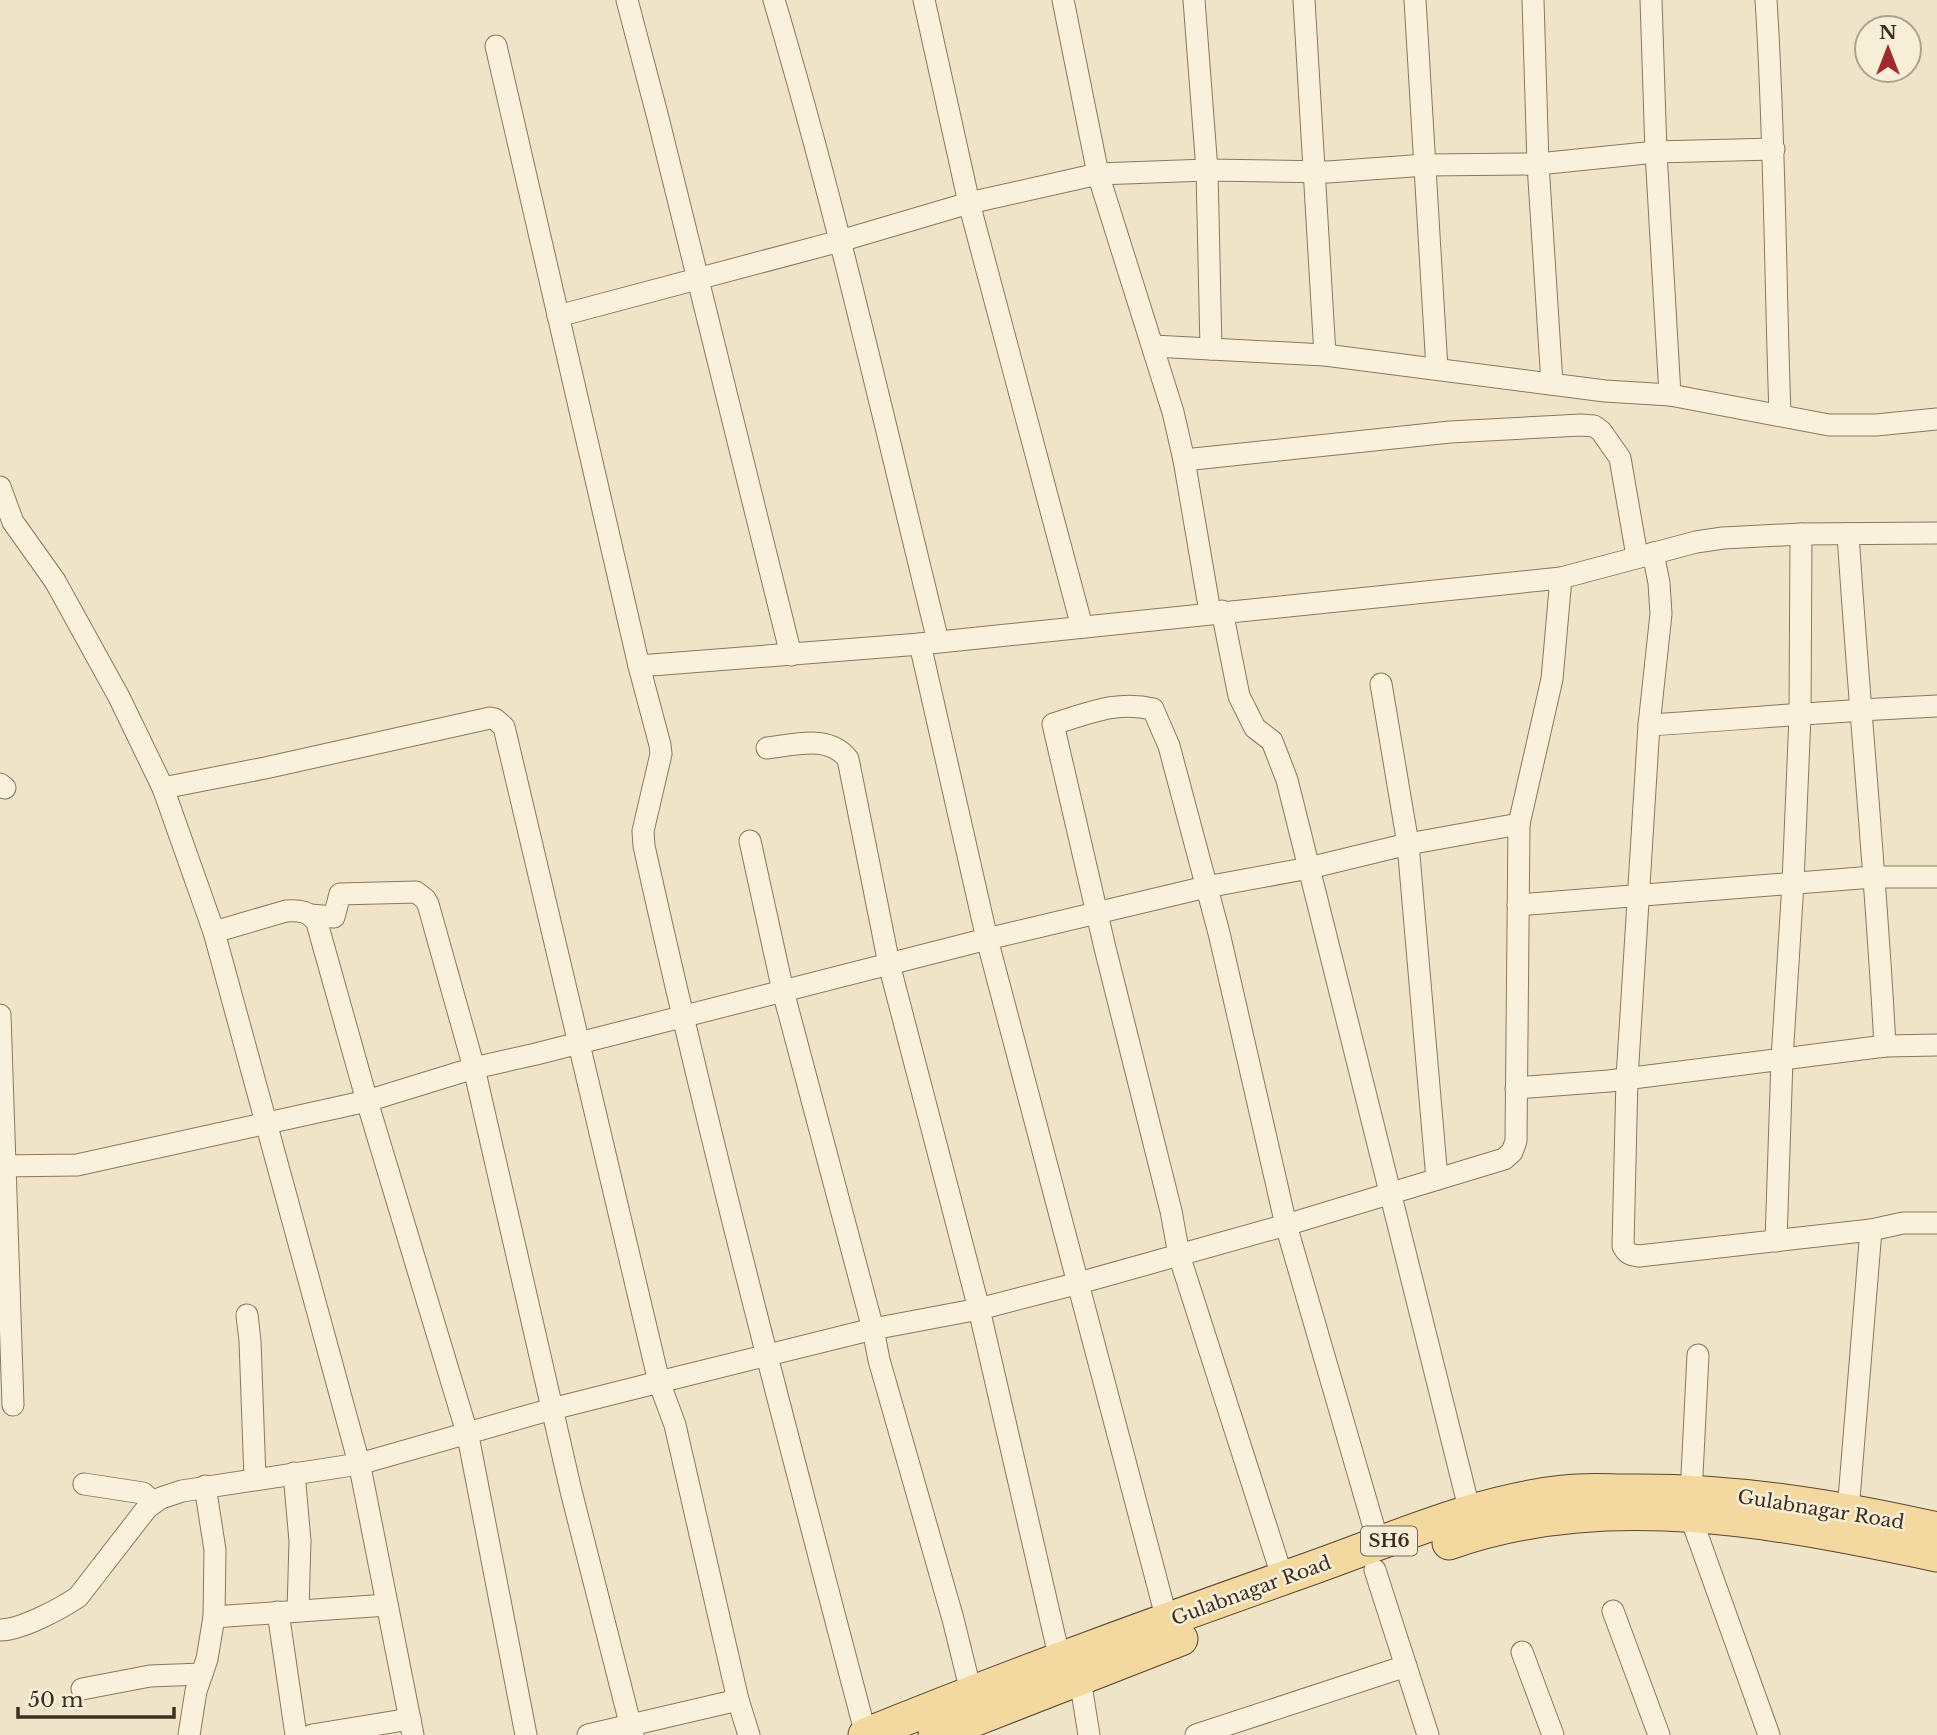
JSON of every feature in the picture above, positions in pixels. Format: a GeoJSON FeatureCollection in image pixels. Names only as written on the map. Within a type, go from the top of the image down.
{"type":"FeatureCollection","features":[{"type":"Feature","properties":{"kind":"main road","name":"Gulabnagar Road"},"geometry":{"type":"LineString","coordinates":[[865,1735],[971,1692],[1070,1670],[1256,1611],[1377,1558],[1470,1512],[1516,1499],[1567,1491],[1691,1503],[1937,1555]]}},
{"type":"Feature","properties":{"kind":"main road","name":"Gulabnagar Road"},"geometry":{"type":"LineString","coordinates":[[935,1735],[1167,1620],[1283,1578],[1479,1532],[1543,1519],[1646,1512],[1691,1503],[1752,1496],[1849,1511],[1937,1529]]}},
{"type":"Feature","properties":{"kind":"street"},"geometry":{"type":"LineString","coordinates":[[626,0],[791,655]]}},
{"type":"Feature","properties":{"kind":"street"},"geometry":{"type":"LineString","coordinates":[[774,0],[840,240],[929,642],[987,939],[1167,1620]]}},
{"type":"Feature","properties":{"kind":"street"},"geometry":{"type":"LineString","coordinates":[[923,0],[969,203],[1082,627]]}},
{"type":"Feature","properties":{"kind":"street"},"geometry":{"type":"LineString","coordinates":[[1063,0],[1098,174],[1173,412],[1216,612],[1239,696],[1255,727],[1272,741],[1287,780],[1470,1512]]}},
{"type":"Feature","properties":{"kind":"street"},"geometry":{"type":"LineString","coordinates":[[1194,0],[1207,170],[1210,349]]}},
{"type":"Feature","properties":{"kind":"street"},"geometry":{"type":"LineString","coordinates":[[1304,0],[1325,355]]}},
{"type":"Feature","properties":{"kind":"street"},"geometry":{"type":"LineString","coordinates":[[1415,0],[1437,369]]}},
{"type":"Feature","properties":{"kind":"street"},"geometry":{"type":"LineString","coordinates":[[1533,0],[1538,164],[1552,384]]}},
{"type":"Feature","properties":{"kind":"street"},"geometry":{"type":"LineString","coordinates":[[1651,0],[1656,152],[1670,395]]}},
{"type":"Feature","properties":{"kind":"street"},"geometry":{"type":"LineString","coordinates":[[1766,0],[1774,149],[1774,254],[1780,414]]}},
{"type":"Feature","properties":{"kind":"street"},"geometry":{"type":"LineString","coordinates":[[496,46],[639,666],[660,745],[661,754],[643,831],[644,846],[681,1017],[765,1355],[865,1735]]}},
{"type":"Feature","properties":{"kind":"street"},"geometry":{"type":"LineString","coordinates":[[558,316],[969,203],[1098,174],[1538,164],[1656,152],[1774,149]]}},
{"type":"Feature","properties":{"kind":"street"},"geometry":{"type":"LineString","coordinates":[[1153,346],[1325,355],[1605,391],[1670,395],[1829,425],[1937,419]]}},
{"type":"Feature","properties":{"kind":"street"},"geometry":{"type":"LineString","coordinates":[[1594,426],[1605,391]]}},
{"type":"Feature","properties":{"kind":"street"},"geometry":{"type":"LineString","coordinates":[[1184,460],[1450,432],[1581,425],[1594,426],[1611,441],[1620,458],[1645,555],[1659,583],[1661,614],[1649,725],[1627,1078],[1623,1240],[1626,1252],[1639,1256],[1871,1230],[1903,1223],[1937,1223]]}},
{"type":"Feature","properties":{"kind":"street"},"geometry":{"type":"LineString","coordinates":[[0,487],[13,522],[55,581],[119,697],[163,788],[214,932],[359,1464],[411,1727],[312,1735]]}},
{"type":"Feature","properties":{"kind":"street"},"geometry":{"type":"LineString","coordinates":[[639,666],[929,642],[1561,578],[1708,540],[1801,534],[1937,533]]}},
{"type":"Feature","properties":{"kind":"street"},"geometry":{"type":"LineString","coordinates":[[1776,1241],[1782,1059],[1800,716],[1801,534]]}},
{"type":"Feature","properties":{"kind":"street"},"geometry":{"type":"LineString","coordinates":[[1848,534],[1885,1046]]}},
{"type":"Feature","properties":{"kind":"street"},"geometry":{"type":"LineString","coordinates":[[0,1630],[14,1628],[78,1597],[153,1502],[182,1491],[359,1464],[552,1409],[765,1355],[873,1329],[979,1309],[1286,1225],[1509,1156],[1516,1141],[1519,824],[1552,679],[1561,578]]}},
{"type":"Feature","properties":{"kind":"street"},"geometry":{"type":"LineString","coordinates":[[1381,684],[1408,844],[1437,1179]]}},
{"type":"Feature","properties":{"kind":"street"},"geometry":{"type":"LineString","coordinates":[[1283,1578],[1179,1255],[1171,1212],[1053,724],[1121,704],[1153,709],[1169,746],[1219,933],[1286,1225],[1405,1666],[1428,1735]]}},
{"type":"Feature","properties":{"kind":"street"},"geometry":{"type":"LineString","coordinates":[[1649,725],[1800,716],[1859,709],[1937,706]]}},
{"type":"Feature","properties":{"kind":"street"},"geometry":{"type":"LineString","coordinates":[[163,788],[490,718],[501,722],[507,732],[659,1382],[675,1425],[738,1700],[750,1735]]}},
{"type":"Feature","properties":{"kind":"street"},"geometry":{"type":"LineString","coordinates":[[767,748],[824,743],[839,748],[848,759],[889,964],[1089,1735]]}},
{"type":"Feature","properties":{"kind":"street"},"geometry":{"type":"LineString","coordinates":[[2,1166],[77,1165],[266,1124],[367,1101],[474,1068],[1097,912],[1206,887],[1309,868],[1408,844],[1519,824]]}},
{"type":"Feature","properties":{"kind":"street"},"geometry":{"type":"LineString","coordinates":[[750,841],[783,991],[879,1360],[971,1692]]}},
{"type":"Feature","properties":{"kind":"street"},"geometry":{"type":"LineString","coordinates":[[1518,905],[1873,877],[1937,877]]}},
{"type":"Feature","properties":{"kind":"street"},"geometry":{"type":"LineString","coordinates":[[310,915],[334,917],[340,894],[409,892],[422,895],[428,904],[474,1068],[552,1409],[632,1729]]}},
{"type":"Feature","properties":{"kind":"street"},"geometry":{"type":"LineString","coordinates":[[214,932],[286,911],[303,911],[317,923],[367,1101],[467,1433],[526,1735]]}},
{"type":"Feature","properties":{"kind":"street"},"geometry":{"type":"LineString","coordinates":[[0,1015],[2,1166],[13,1405]]}},
{"type":"Feature","properties":{"kind":"street"},"geometry":{"type":"LineString","coordinates":[[1516,1088],[1627,1078],[1885,1046],[1937,1045]]}},
{"type":"Feature","properties":{"kind":"street"},"geometry":{"type":"LineString","coordinates":[[1849,1511],[1871,1230]]}},
{"type":"Feature","properties":{"kind":"street"},"geometry":{"type":"LineString","coordinates":[[247,1315],[255,1479]]}},
{"type":"Feature","properties":{"kind":"street"},"geometry":{"type":"LineString","coordinates":[[1698,1355],[1691,1503],[1769,1735]]}},
{"type":"Feature","properties":{"kind":"street"},"geometry":{"type":"LineString","coordinates":[[294,1473],[300,1541],[288,1612],[296,1735]]}},
{"type":"Feature","properties":{"kind":"street"},"geometry":{"type":"LineString","coordinates":[[84,1484],[144,1493],[153,1502]]}},
{"type":"Feature","properties":{"kind":"street"},"geometry":{"type":"LineString","coordinates":[[189,1735],[196,1690],[214,1616],[215,1550],[205,1486]]}},
{"type":"Feature","properties":{"kind":"street"},"geometry":{"type":"LineString","coordinates":[[214,1616],[387,1605]]}},
{"type":"Feature","properties":{"kind":"street"},"geometry":{"type":"LineString","coordinates":[[1613,1611],[1659,1735]]}},
{"type":"Feature","properties":{"kind":"street"},"geometry":{"type":"LineString","coordinates":[[1522,1652],[1553,1735]]}},
{"type":"Feature","properties":{"kind":"street"},"geometry":{"type":"LineString","coordinates":[[1196,1735],[1405,1666]]}},
{"type":"Feature","properties":{"kind":"street"},"geometry":{"type":"LineString","coordinates":[[82,1689],[150,1676],[202,1674]]}},
{"type":"Feature","properties":{"kind":"street"},"geometry":{"type":"LineString","coordinates":[[588,1735],[632,1729],[738,1700]]}}]}
